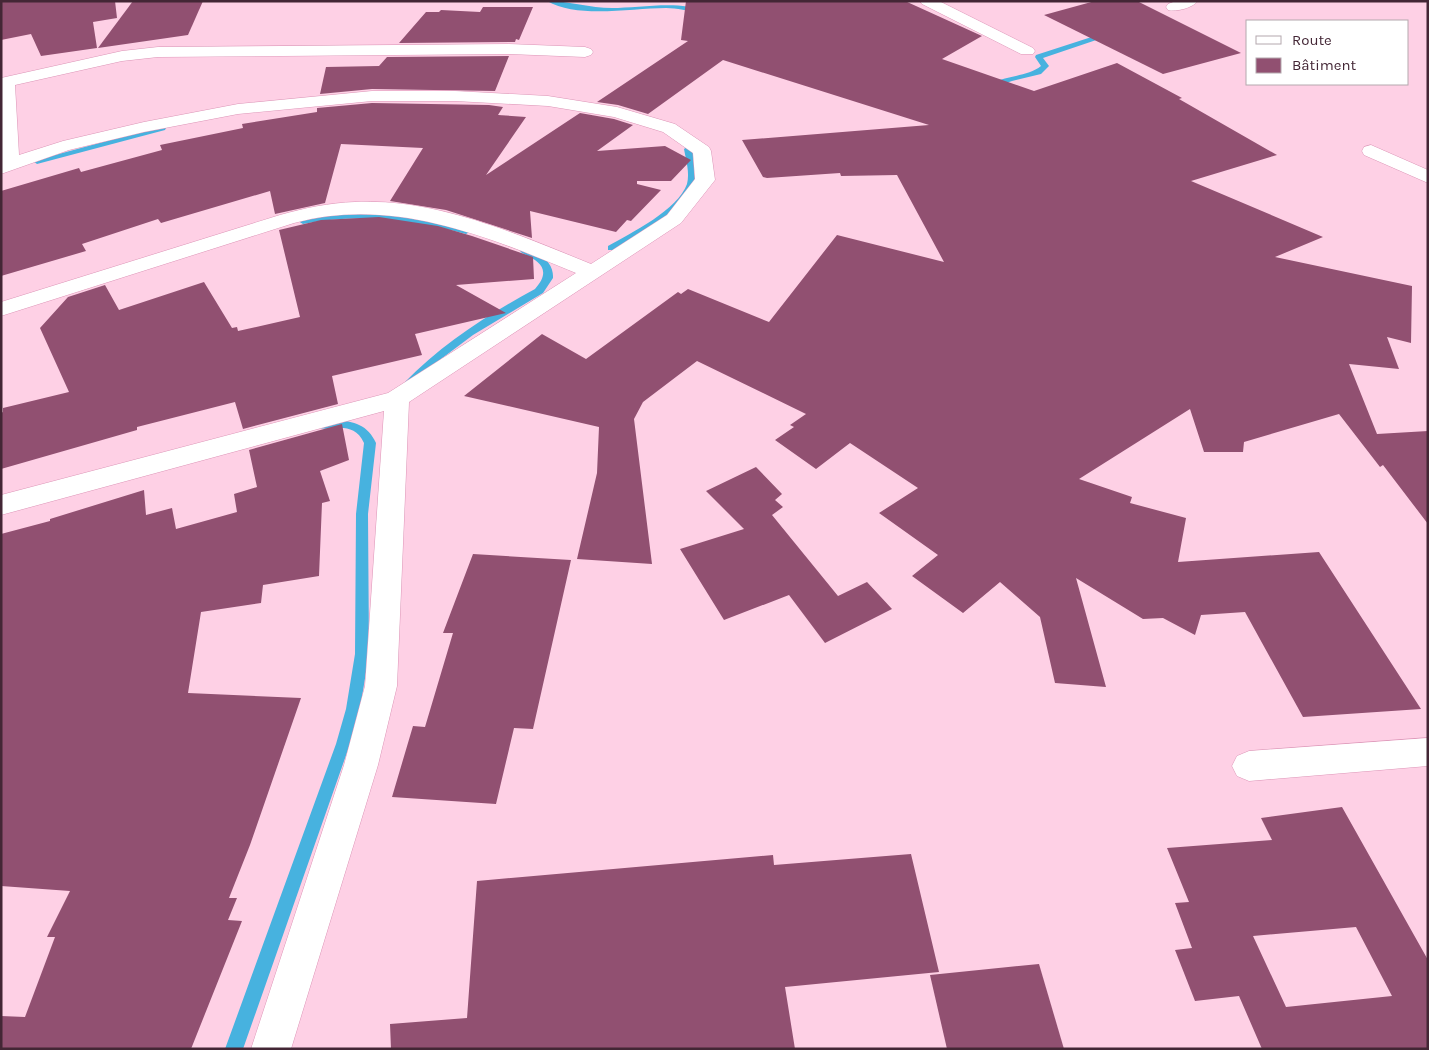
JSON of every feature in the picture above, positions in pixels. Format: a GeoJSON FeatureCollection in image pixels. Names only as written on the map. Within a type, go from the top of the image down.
{"type":"FeatureCollection","features":[{"type":"Feature","properties":{"kind":"street"},"geometry":{"type":"LineString","coordinates":[[1173,7],[1191,1]]}},
{"type":"Feature","properties":{"kind":"street"},"geometry":{"type":"LineString","coordinates":[[939,3],[1027,51]]}},
{"type":"Feature","properties":{"kind":"street"},"geometry":{"type":"LineString","coordinates":[[1,505],[397,399],[674,219],[705,180],[702,151],[669,128],[617,112],[548,101],[454,96],[372,96],[219,112],[144,126],[63,146],[6,165],[4,82],[122,56],[158,52],[509,49],[585,52]]}},
{"type":"Feature","properties":{"kind":"street"},"geometry":{"type":"LineString","coordinates":[[1371,151],[1428,177]]}},
{"type":"Feature","properties":{"kind":"street"},"geometry":{"type":"LineString","coordinates":[[1,309],[287,219],[331,210],[367,208],[413,212],[494,232],[593,272]]}},
{"type":"Feature","properties":{"kind":"street"},"geometry":{"type":"LineString","coordinates":[[271,1049],[361,765],[381,686],[397,399]]}},
{"type":"Feature","properties":{"kind":"street"},"geometry":{"type":"LineString","coordinates":[[1249,766],[1428,752]]}},
{"type":"Feature","properties":{"kind":"building"},"geometry":{"type":"Polygon","coordinates":[[[1,1],[115,1],[117,18],[93,22],[97,48],[41,56],[31,34],[1,40],[1,1]]]}},
{"type":"Feature","properties":{"kind":"building"},"geometry":{"type":"Polygon","coordinates":[[[133,1],[203,1],[188,35],[98,48],[133,1]]]}},
{"type":"Feature","properties":{"kind":"building"},"geometry":{"type":"Polygon","coordinates":[[[686,1],[905,1],[982,36],[942,59],[1034,91],[1117,63],[1182,98],[1179,99],[1277,155],[1191,181],[1323,237],[1275,257],[1412,286],[1411,343],[1387,337],[1399,369],[1349,364],[1377,434],[1428,431],[1428,524],[1383,465],[1380,467],[1339,414],[1244,442],[1243,452],[1204,452],[1190,409],[1079,479],[1132,497],[1130,503],[1186,518],[1178,562],[1319,552],[1421,709],[1303,717],[1245,612],[1201,615],[1195,635],[1163,618],[1143,619],[1076,578],[1106,687],[1055,683],[1040,617],[1000,582],[963,613],[912,576],[938,555],[879,513],[918,488],[850,443],[816,469],[775,440],[794,427],[790,425],[806,414],[697,361],[643,402],[634,419],[652,564],[577,559],[597,473],[599,427],[464,396],[542,334],[586,359],[678,292],[681,294],[688,289],[769,322],[837,235],[944,262],[897,175],[841,176],[840,173],[767,178],[763,177],[742,140],[929,125],[723,60],[648,114],[618,105],[597,102],[688,41],[681,40],[686,1]]]}},
{"type":"Feature","properties":{"kind":"building"},"geometry":{"type":"Polygon","coordinates":[[[1095,1],[1137,1],[1241,53],[1163,74],[1044,15],[1095,1]]]}},
{"type":"Feature","properties":{"kind":"building"},"geometry":{"type":"Polygon","coordinates":[[[483,7],[533,7],[519,40],[516,39],[515,42],[399,43],[426,12],[439,12],[441,10],[480,12],[483,7]]]}},
{"type":"Feature","properties":{"kind":"building"},"geometry":{"type":"Polygon","coordinates":[[[509,56],[495,91],[372,89],[320,94],[326,67],[379,66],[387,57],[509,56]]]}},
{"type":"Feature","properties":{"kind":"building"},"geometry":{"type":"Polygon","coordinates":[[[372,103],[489,105],[503,107],[498,115],[526,117],[486,175],[580,113],[614,119],[633,125],[597,151],[665,146],[691,160],[671,181],[637,181],[637,184],[661,190],[631,221],[627,220],[616,232],[530,211],[532,238],[446,210],[390,201],[423,148],[341,144],[325,203],[275,214],[270,191],[161,223],[158,219],[82,244],[86,251],[1,276],[1,191],[79,168],[81,172],[162,150],[160,145],[243,128],[242,124],[317,112],[317,108],[372,103]]]}},
{"type":"Feature","properties":{"kind":"building"},"geometry":{"type":"Polygon","coordinates":[[[379,217],[438,226],[533,257],[534,279],[456,285],[506,313],[415,334],[422,355],[332,376],[338,404],[243,429],[235,402],[137,427],[137,430],[1,469],[1,413],[3,408],[69,392],[40,328],[68,297],[105,285],[119,310],[204,282],[232,328],[237,327],[238,331],[300,317],[279,230],[321,220],[379,217]]]}},
{"type":"Feature","properties":{"kind":"building"},"geometry":{"type":"Polygon","coordinates":[[[342,424],[349,460],[320,471],[330,501],[322,503],[319,576],[263,585],[261,603],[201,612],[188,693],[301,698],[250,845],[229,898],[237,898],[228,920],[242,921],[191,1049],[1,1049],[1,1016],[25,1017],[55,937],[47,937],[70,891],[1,886],[1,534],[50,521],[50,519],[144,490],[146,515],[172,508],[176,529],[237,512],[234,494],[257,487],[249,450],[342,424]]]}},
{"type":"Feature","properties":{"kind":"building"},"geometry":{"type":"Polygon","coordinates":[[[756,467],[782,494],[775,500],[783,507],[772,515],[838,596],[867,582],[892,609],[825,643],[789,595],[724,620],[680,549],[744,529],[706,491],[756,467]]]}},
{"type":"Feature","properties":{"kind":"building"},"geometry":{"type":"Polygon","coordinates":[[[473,554],[571,560],[533,729],[514,728],[496,804],[392,797],[413,726],[425,727],[453,633],[443,633],[473,554]]]}},
{"type":"Feature","properties":{"kind":"building"},"geometry":{"type":"Polygon","coordinates":[[[1342,807],[1428,960],[1428,1049],[1262,1049],[1239,996],[1195,1001],[1175,950],[1192,948],[1175,903],[1189,902],[1167,848],[1272,840],[1261,818],[1342,807]],[[1356,927],[1253,936],[1286,1007],[1392,996],[1356,927]]]}},
{"type":"Feature","properties":{"kind":"building"},"geometry":{"type":"Polygon","coordinates":[[[911,854],[939,972],[785,987],[795,1049],[391,1049],[390,1024],[467,1018],[477,881],[773,855],[774,865],[911,854]]]}},
{"type":"Feature","properties":{"kind":"building"},"geometry":{"type":"Polygon","coordinates":[[[1039,964],[1064,1049],[947,1049],[930,975],[1039,964]]]}},
{"type":"Feature","properties":{"kind":"waterway"},"geometry":{"type":"LineString","coordinates":[[550,1],[572,6],[611,10],[664,6],[700,11]]}},
{"type":"Feature","properties":{"kind":"waterway"},"geometry":{"type":"LineString","coordinates":[[989,87],[1009,79],[1038,72],[1045,66],[1039,57],[1110,34]]}},
{"type":"Feature","properties":{"kind":"waterway"},"geometry":{"type":"LineString","coordinates":[[37,161],[162,128]]}},
{"type":"Feature","properties":{"kind":"waterway"},"geometry":{"type":"LineString","coordinates":[[611,248],[657,220],[687,193],[692,175],[688,149]]}},
{"type":"Feature","properties":{"kind":"waterway"},"geometry":{"type":"LineString","coordinates":[[303,221],[344,215],[384,216],[405,218],[466,231]]}},
{"type":"Feature","properties":{"kind":"waterway"},"geometry":{"type":"LineString","coordinates":[[408,385],[469,332],[539,291],[548,278],[547,267],[538,258],[525,251]]}},
{"type":"Feature","properties":{"kind":"waterway"},"geometry":{"type":"LineString","coordinates":[[234,1049],[343,744],[353,709],[362,654],[362,514],[370,443],[362,431],[350,425],[321,425]]}}]}
